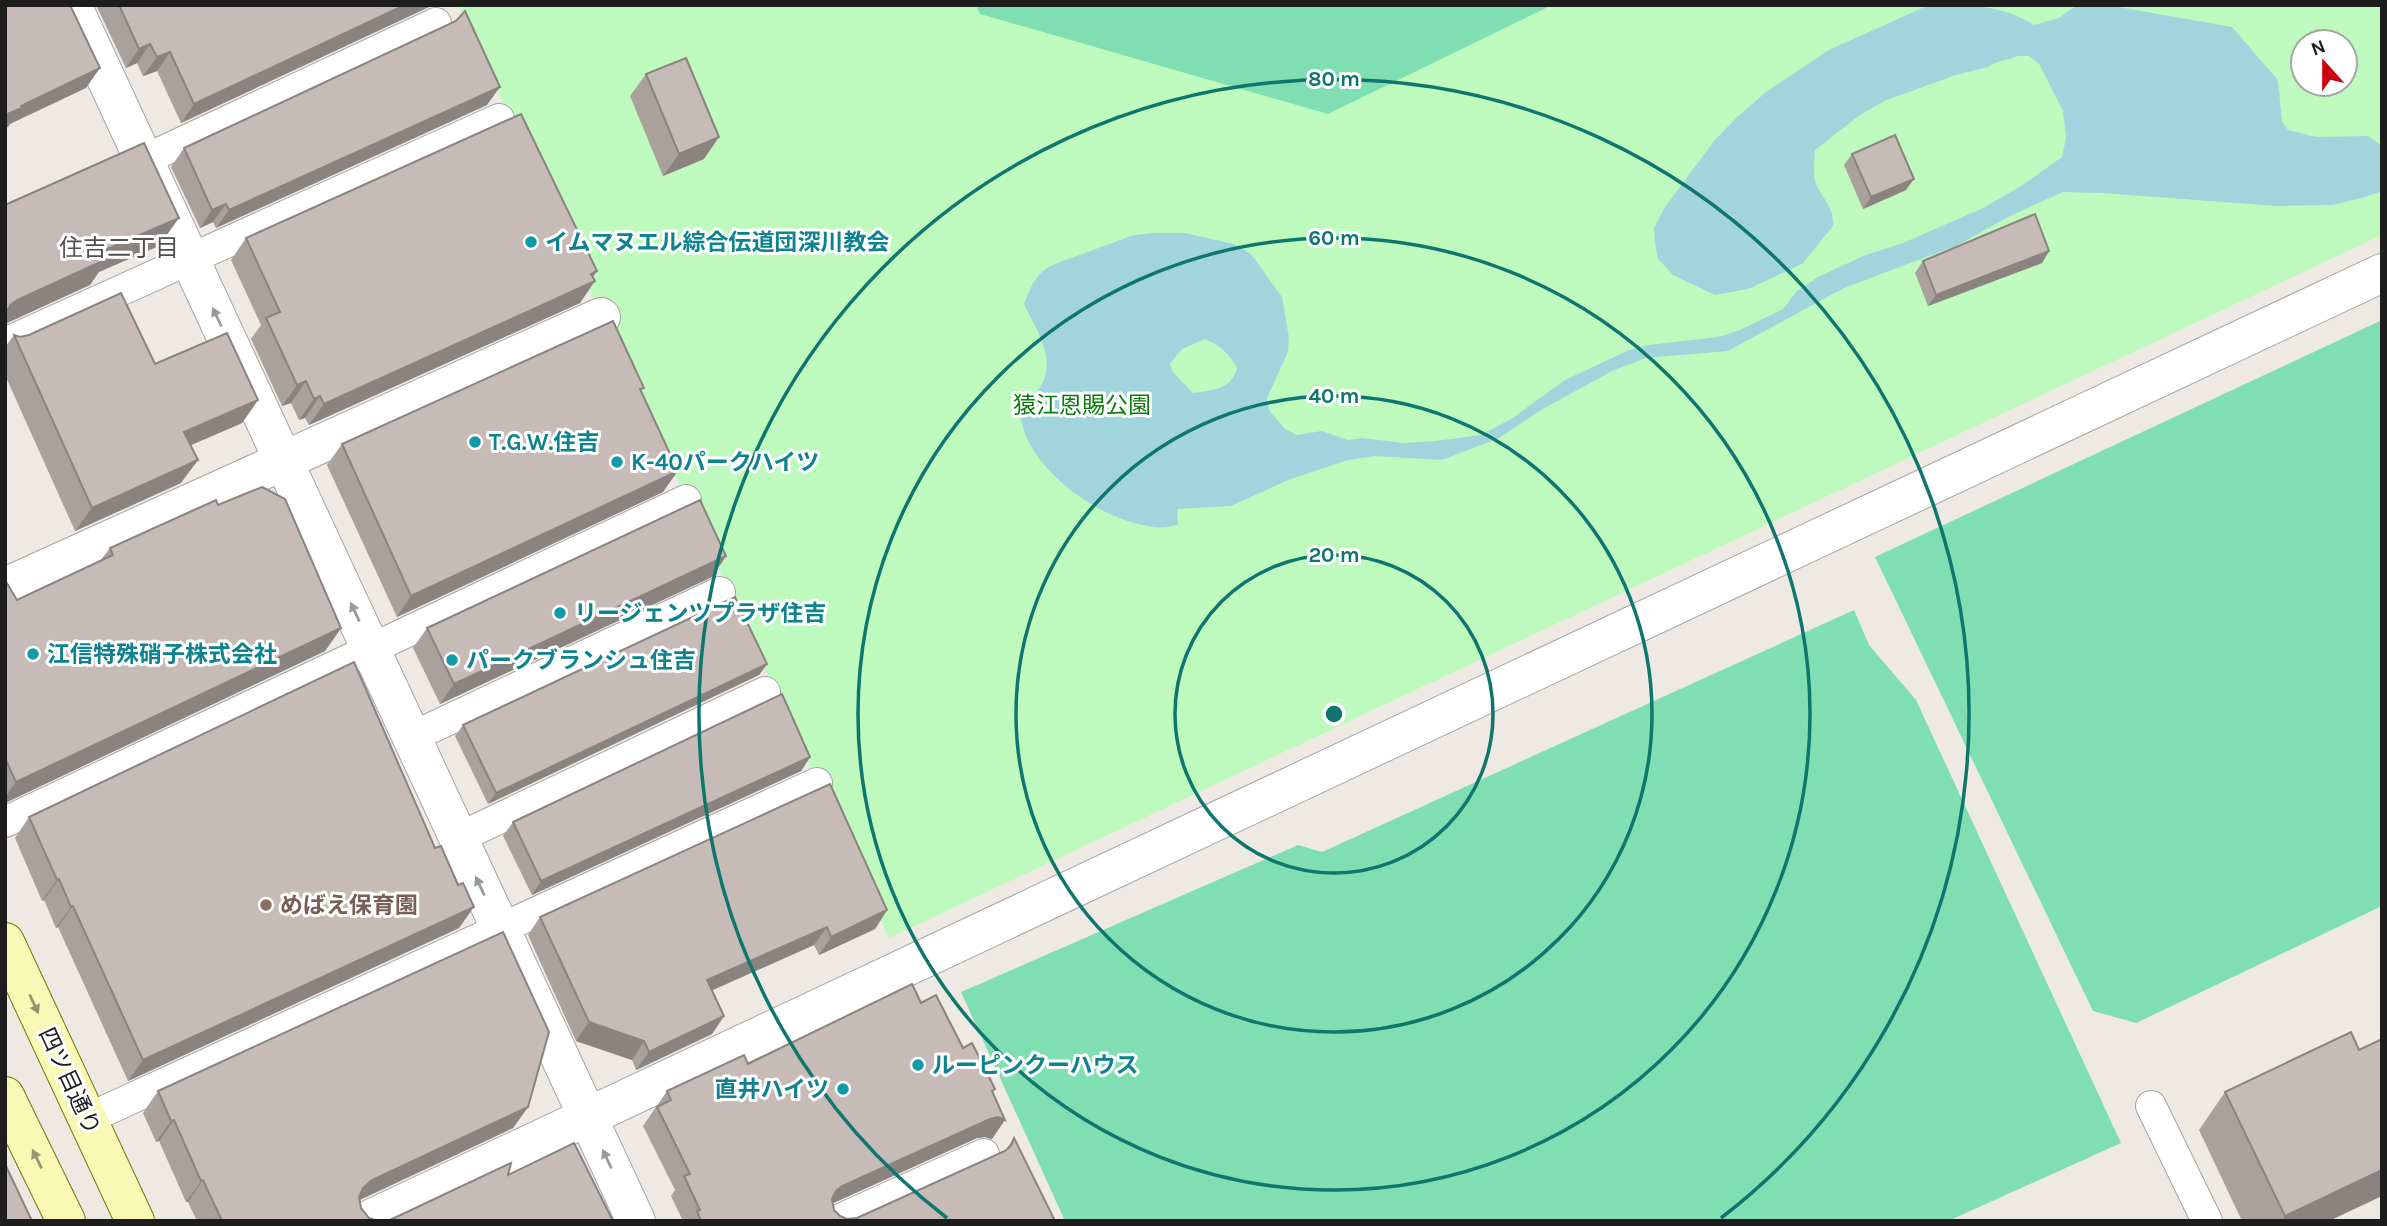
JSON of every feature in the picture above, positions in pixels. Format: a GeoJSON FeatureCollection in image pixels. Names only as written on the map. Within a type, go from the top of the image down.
{"type":"FeatureCollection","features":[{"type":"Feature","properties":{"kind":"main road","name":"四ツ目通り"},"geometry":{"type":"LineString","coordinates":[[5,942],[135,1221]]}},
{"type":"Feature","properties":{"kind":"main road"},"geometry":{"type":"LineString","coordinates":[[10,1115],[66,1221]]}},
{"type":"Feature","properties":{"kind":"street"},"geometry":{"type":"LineString","coordinates":[[72,5],[636,1221]]}},
{"type":"Feature","properties":{"kind":"street"},"geometry":{"type":"LineString","coordinates":[[366,1221],[2382,273]]}},
{"type":"Feature","properties":{"kind":"street"},"geometry":{"type":"LineString","coordinates":[[5,587],[601,317]]}},
{"type":"Feature","properties":{"kind":"lane"},"geometry":{"type":"LineString","coordinates":[[144,160],[436,23]]}},
{"type":"Feature","properties":{"kind":"lane"},"geometry":{"type":"LineString","coordinates":[[5,343],[499,119]]}},
{"type":"Feature","properties":{"kind":"lane"},"geometry":{"type":"LineString","coordinates":[[5,822],[686,500]]}},
{"type":"Feature","properties":{"kind":"lane"},"geometry":{"type":"LineString","coordinates":[[412,737],[720,592]]}},
{"type":"Feature","properties":{"kind":"lane"},"geometry":{"type":"LineString","coordinates":[[458,838],[765,692]]}},
{"type":"Feature","properties":{"kind":"lane"},"geometry":{"type":"LineString","coordinates":[[88,1119],[817,783]]}},
{"type":"Feature","properties":{"kind":"lane"},"geometry":{"type":"LineString","coordinates":[[2151,1106],[2207,1221]]}},
{"type":"Feature","properties":{"kind":"lane"},"geometry":{"type":"LineString","coordinates":[[836,1221],[985,1154]]}},
{"type":"Feature","properties":{"kind":"green space","name":"猿江恩賜公園"},"geometry":{"type":"Polygon","coordinates":[[[458,5],[2382,5],[2382,235],[889,938],[458,5]]]}},
{"type":"Feature","properties":{"kind":"green space"},"geometry":{"type":"Polygon","coordinates":[[[976,5],[1552,5],[1328,114],[980,14],[976,5]]]}},
{"type":"Feature","properties":{"kind":"green space"},"geometry":{"type":"Polygon","coordinates":[[[2382,320],[2382,906],[2136,1023],[2093,1011],[1875,557],[2382,320]]]}},
{"type":"Feature","properties":{"kind":"green space"},"geometry":{"type":"Polygon","coordinates":[[[1854,610],[1869,645],[1916,700],[2121,1143],[1948,1221],[1065,1221],[961,992],[1298,845],[1322,852],[1854,610]]]}},
{"type":"Feature","properties":{"kind":"water"},"geometry":{"type":"Polygon","coordinates":[[[1929,5],[1996,9],[2034,25],[2059,18],[2077,5],[2107,5],[2232,27],[2278,80],[2282,122],[2288,130],[2316,137],[2368,136],[2382,146],[2382,191],[2333,205],[2278,206],[2063,192],[2010,216],[1958,245],[1844,288],[1728,351],[1646,358],[1612,371],[1541,410],[1499,438],[1442,460],[1375,456],[1348,460],[1288,480],[1231,506],[1177,509],[1178,525],[1159,527],[1135,523],[1090,504],[1051,472],[1035,453],[1025,433],[1020,412],[1041,386],[1047,361],[1042,342],[1024,304],[1032,285],[1039,275],[1055,264],[1134,235],[1185,233],[1234,244],[1251,254],[1282,297],[1289,338],[1288,352],[1267,398],[1269,410],[1285,429],[1297,435],[1322,431],[1348,440],[1362,438],[1403,443],[1435,441],[1481,435],[1511,419],[1565,380],[1629,350],[1648,345],[1718,337],[1740,330],[1783,309],[1797,291],[1818,277],[1983,208],[2021,186],[2062,157],[2066,138],[2063,111],[2039,64],[2029,56],[2018,56],[1884,101],[1857,117],[1815,150],[1815,180],[1830,208],[1833,226],[1802,264],[1748,289],[1715,295],[1673,275],[1658,259],[1655,244],[1654,228],[1665,207],[1714,141],[1735,119],[1766,92],[1829,50],[1929,5]],[[1205,339],[1182,349],[1170,364],[1172,371],[1193,393],[1226,385],[1237,368],[1227,354],[1205,339]]]}},
{"type":"Feature","properties":{"kind":"building"},"geometry":{"type":"Polygon","coordinates":[[[5,5],[70,5],[100,68],[5,115],[5,5]]]}},
{"type":"Feature","properties":{"kind":"building"},"geometry":{"type":"Polygon","coordinates":[[[119,5],[405,5],[194,104],[170,52],[157,57],[150,44],[139,49],[119,5]]]}},
{"type":"Feature","properties":{"kind":"building"},"geometry":{"type":"Polygon","coordinates":[[[465,11],[500,87],[229,210],[226,204],[212,210],[184,148],[456,21],[465,11]]]}},
{"type":"Feature","properties":{"kind":"building"},"geometry":{"type":"Polygon","coordinates":[[[686,58],[719,137],[679,154],[646,74],[686,58]]]}},
{"type":"Feature","properties":{"kind":"building"},"geometry":{"type":"Polygon","coordinates":[[[521,114],[597,271],[591,274],[595,281],[324,404],[320,396],[314,399],[306,381],[297,385],[266,318],[280,312],[246,238],[521,114]]]}},
{"type":"Feature","properties":{"kind":"building"},"geometry":{"type":"Polygon","coordinates":[[[1895,135],[1914,179],[1871,197],[1852,154],[1895,135]]]}},
{"type":"Feature","properties":{"kind":"building"},"geometry":{"type":"Polygon","coordinates":[[[144,143],[179,218],[105,250],[109,258],[17,300],[10,305],[8,311],[5,306],[5,205],[144,143]]]}},
{"type":"Feature","properties":{"kind":"building"},"geometry":{"type":"Polygon","coordinates":[[[2035,214],[2049,251],[1936,295],[1923,261],[2035,214]]]}},
{"type":"Feature","properties":{"kind":"building"},"geometry":{"type":"Polygon","coordinates":[[[121,293],[155,364],[227,333],[258,400],[184,432],[198,460],[92,508],[14,335],[29,335],[121,293]]]}},
{"type":"Feature","properties":{"kind":"building"},"geometry":{"type":"Polygon","coordinates":[[[613,321],[644,388],[640,389],[678,471],[411,596],[342,444],[613,321]]]}},
{"type":"Feature","properties":{"kind":"building"},"geometry":{"type":"Polygon","coordinates":[[[262,487],[285,499],[341,628],[16,782],[5,758],[5,580],[17,600],[113,555],[110,548],[216,500],[218,505],[262,487]]]}},
{"type":"Feature","properties":{"kind":"building"},"geometry":{"type":"Polygon","coordinates":[[[700,500],[726,556],[454,684],[427,628],[700,500]]]}},
{"type":"Feature","properties":{"kind":"building"},"geometry":{"type":"Polygon","coordinates":[[[735,597],[767,664],[496,793],[463,725],[735,597]]]}},
{"type":"Feature","properties":{"kind":"building"},"geometry":{"type":"Polygon","coordinates":[[[354,662],[435,848],[441,846],[458,885],[463,883],[474,907],[143,1060],[29,817],[354,662]]]}},
{"type":"Feature","properties":{"kind":"building"},"geometry":{"type":"Polygon","coordinates":[[[782,694],[810,757],[541,881],[513,822],[782,694]]]}},
{"type":"Feature","properties":{"kind":"building"},"geometry":{"type":"Polygon","coordinates":[[[830,784],[887,910],[831,937],[827,927],[707,980],[724,1016],[649,1052],[644,1041],[589,1022],[540,917],[830,784]]]}},
{"type":"Feature","properties":{"kind":"building"},"geometry":{"type":"Polygon","coordinates":[[[503,932],[549,1032],[528,1107],[372,1180],[363,1188],[359,1197],[361,1208],[369,1218],[377,1221],[222,1221],[158,1091],[503,932]]]}},
{"type":"Feature","properties":{"kind":"building"},"geometry":{"type":"Polygon","coordinates":[[[912,984],[921,1003],[936,995],[963,1048],[972,1043],[995,1089],[992,1091],[1005,1120],[998,1117],[990,1119],[842,1186],[832,1199],[834,1210],[847,1219],[857,1218],[1005,1151],[1014,1138],[1055,1221],[701,1221],[697,1211],[700,1210],[684,1176],[690,1174],[657,1107],[671,1100],[667,1091],[744,1055],[748,1064],[912,984]]]}},
{"type":"Feature","properties":{"kind":"building"},"geometry":{"type":"Polygon","coordinates":[[[2351,1032],[2359,1050],[2382,1039],[2382,1170],[2285,1216],[2225,1092],[2351,1032]]]}},
{"type":"Feature","properties":{"kind":"building"},"geometry":{"type":"Polygon","coordinates":[[[574,1143],[613,1221],[384,1221],[511,1163],[508,1175],[574,1143]]]}},
{"type":"Feature","properties":{"kind":"building"},"geometry":{"type":"Polygon","coordinates":[[[5,1164],[32,1221],[5,1221],[5,1164]]]}},
{"type":"Feature","properties":{"kind":"place","name":"イムマヌエル綜合伝道団深川教会"},"geometry":{"type":"Point","coordinates":[531,242]}},
{"type":"Feature","properties":{"kind":"place","name":"T.G.W.住吉"},"geometry":{"type":"Point","coordinates":[475,442]}},
{"type":"Feature","properties":{"kind":"place","name":"K-40パークハイツ"},"geometry":{"type":"Point","coordinates":[617,462]}},
{"type":"Feature","properties":{"kind":"place","name":"リージェンツプラザ住吉"},"geometry":{"type":"Point","coordinates":[560,613]}},
{"type":"Feature","properties":{"kind":"place","name":"江信特殊硝子株式会社"},"geometry":{"type":"Point","coordinates":[33,654]}},
{"type":"Feature","properties":{"kind":"place","name":"パークブランシュ住吉"},"geometry":{"type":"Point","coordinates":[452,660]}},
{"type":"Feature","properties":{"kind":"place","name":"めばえ保育園"},"geometry":{"type":"Point","coordinates":[266,905]}},
{"type":"Feature","properties":{"kind":"place","name":"ルーピンクーハウス"},"geometry":{"type":"Point","coordinates":[918,1065]}},
{"type":"Feature","properties":{"kind":"place","name":"直井ハイツ"},"geometry":{"type":"Point","coordinates":[843,1089]}},
{"type":"Feature","properties":{"kind":"district","name":"住吉二丁目"},"geometry":{"type":"Point","coordinates":[119,248]}}]}
